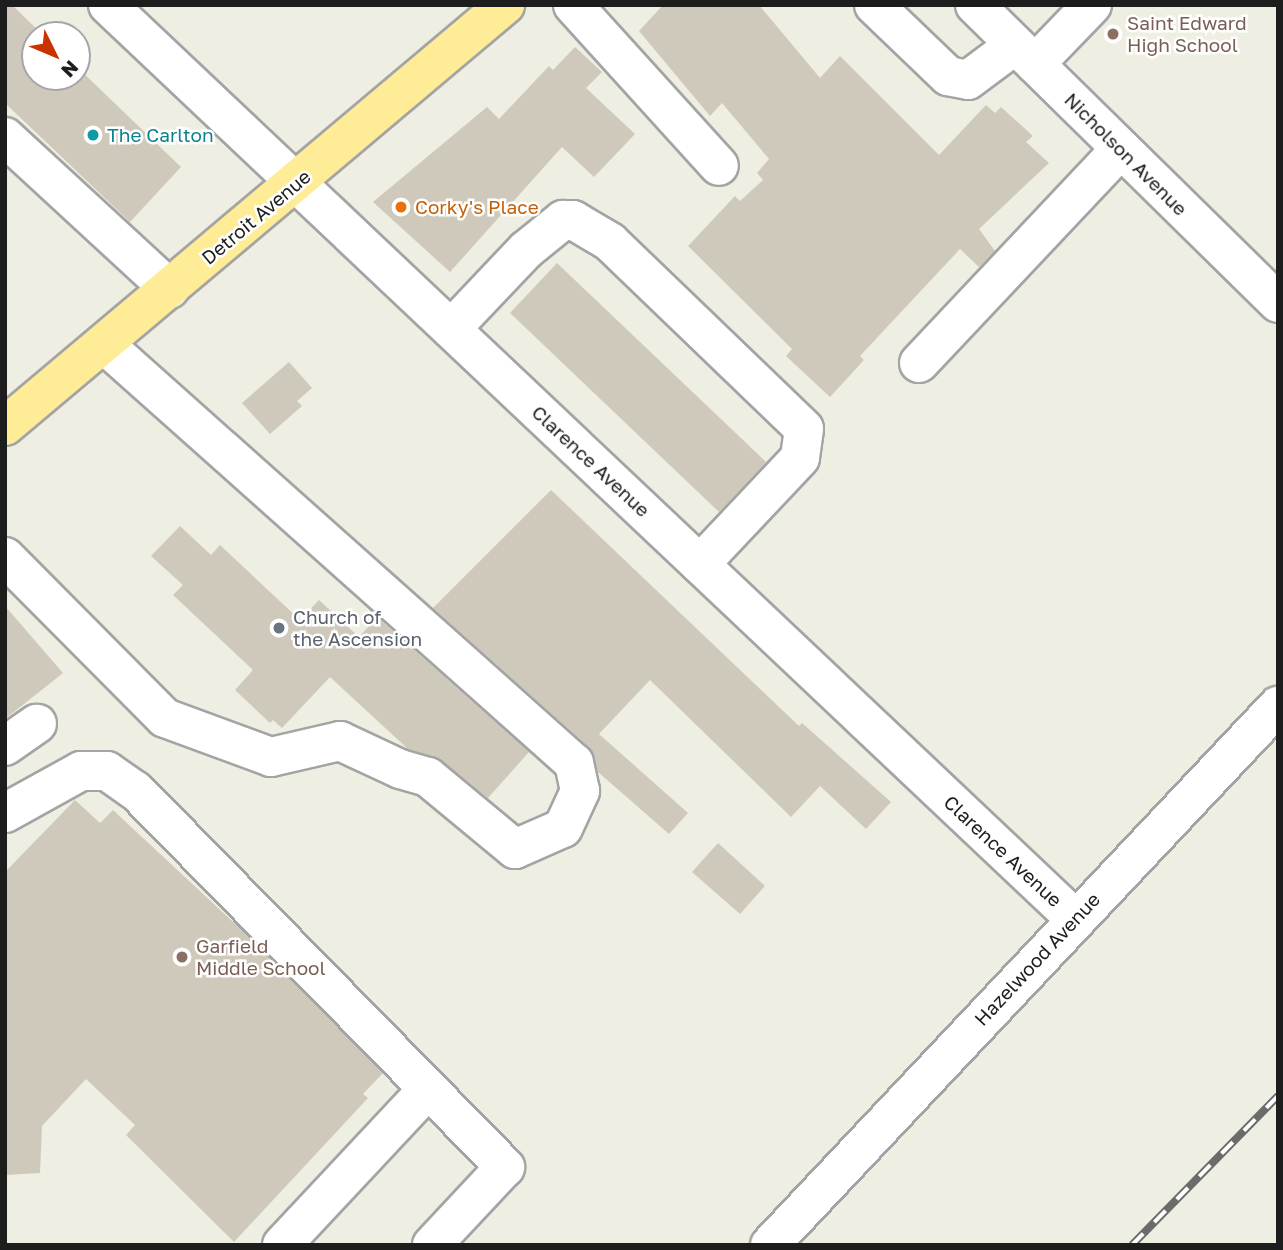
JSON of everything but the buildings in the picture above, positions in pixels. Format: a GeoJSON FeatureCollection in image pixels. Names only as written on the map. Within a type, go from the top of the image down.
{"type":"FeatureCollection","features":[{"type":"Feature","properties":{"kind":"main road","name":"Detroit Avenue"},"geometry":{"type":"LineString","coordinates":[[5,426],[297,183],[505,5]]}},
{"type":"Feature","properties":{"kind":"street","name":"Clarence Avenue"},"geometry":{"type":"LineString","coordinates":[[108,5],[1074,918]]}},
{"type":"Feature","properties":{"kind":"street"},"geometry":{"type":"LineString","coordinates":[[573,5],[719,166]]}},
{"type":"Feature","properties":{"kind":"street"},"geometry":{"type":"LineString","coordinates":[[874,5],[948,76],[968,80],[1025,54],[1093,5]]}},
{"type":"Feature","properties":{"kind":"street","name":"Nicholson Avenue"},"geometry":{"type":"LineString","coordinates":[[975,5],[1278,303]]}},
{"type":"Feature","properties":{"kind":"street"},"geometry":{"type":"LineString","coordinates":[[5,137],[170,289]]}},
{"type":"Feature","properties":{"kind":"street"},"geometry":{"type":"LineString","coordinates":[[919,363],[1121,149]]}},
{"type":"Feature","properties":{"kind":"street"},"geometry":{"type":"LineString","coordinates":[[451,329],[526,250],[563,220],[573,219],[610,242],[804,429],[800,458],[700,564]]}},
{"type":"Feature","properties":{"kind":"street"},"geometry":{"type":"LineString","coordinates":[[5,557],[165,718],[271,757],[340,741],[400,769],[428,776],[515,849],[563,828],[580,791],[574,763],[104,344]]}},
{"type":"Feature","properties":{"kind":"street","name":"Hazelwood Avenue"},"geometry":{"type":"LineString","coordinates":[[770,1245],[1074,918],[1278,706]]}},
{"type":"Feature","properties":{"kind":"street"},"geometry":{"type":"LineString","coordinates":[[5,746],[37,724]]}},
{"type":"Feature","properties":{"kind":"street"},"geometry":{"type":"LineString","coordinates":[[5,813],[80,771],[107,771],[136,791],[505,1167],[432,1245]]}},
{"type":"Feature","properties":{"kind":"street"},"geometry":{"type":"LineString","coordinates":[[282,1245],[428,1089]]}},
{"type":"Feature","properties":{"kind":"railway"},"geometry":{"type":"LineString","coordinates":[[1132,1245],[1278,1096]]}},
{"type":"Feature","properties":{"kind":"place","name":"Saint Edward High School"},"geometry":{"type":"Point","coordinates":[1113,34]}},
{"type":"Feature","properties":{"kind":"place","name":"The Carlton"},"geometry":{"type":"Point","coordinates":[93,135]}},
{"type":"Feature","properties":{"kind":"place","name":"Corky's Place"},"geometry":{"type":"Point","coordinates":[401,207]}},
{"type":"Feature","properties":{"kind":"place","name":"Church of the Ascension"},"geometry":{"type":"Point","coordinates":[279,628]}},
{"type":"Feature","properties":{"kind":"place","name":"Garfield Middle School"},"geometry":{"type":"Point","coordinates":[182,957]}}]}
